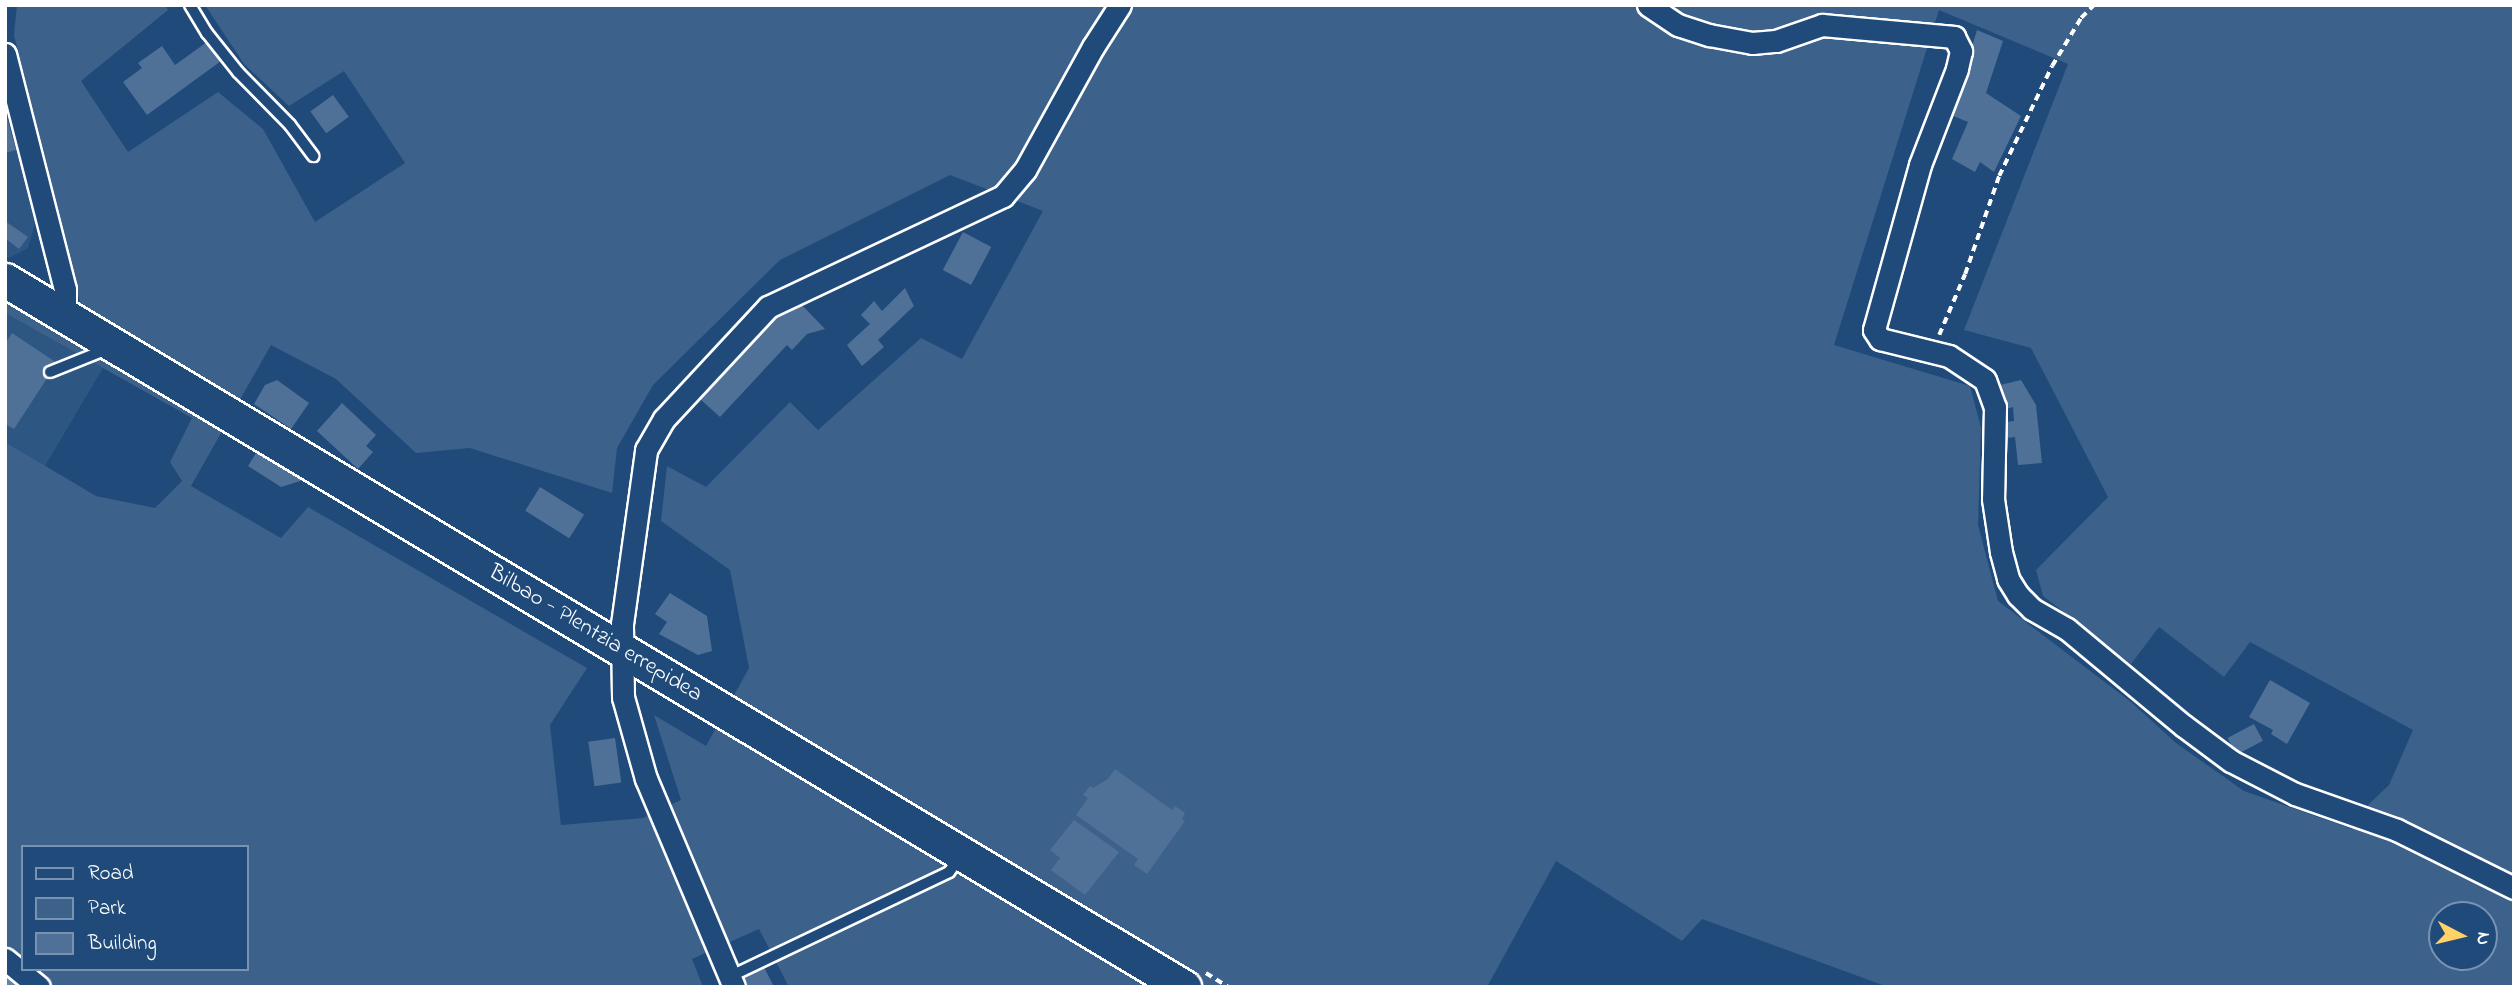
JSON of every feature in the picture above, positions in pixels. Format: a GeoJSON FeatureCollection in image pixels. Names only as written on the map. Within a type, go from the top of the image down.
{"type":"FeatureCollection","features":[{"type":"Feature","properties":{"kind":"main road","name":"Bilbao - Plentzia errepidea"},"geometry":{"type":"LineString","coordinates":[[5,280],[1184,987]]}},
{"type":"Feature","properties":{"kind":"street"},"geometry":{"type":"LineString","coordinates":[[732,982],[646,779],[623,697],[622,624],[646,450],[664,419],[768,307],[1003,196],[1025,170],[1119,5]]}},
{"type":"Feature","properties":{"kind":"street"},"geometry":{"type":"LineString","coordinates":[[1648,5],[1678,25],[1709,36],[1752,43],[1776,41],[1822,25],[1954,37],[1961,51],[1957,69],[1920,165],[1874,330],[1881,339],[1908,348],[1933,350],[1972,369],[1984,380],[1995,407],[1993,499],[2008,579],[2032,609],[2067,629],[2184,726],[2231,761],[2295,794],[2397,830],[2514,888]]}},
{"type":"Feature","properties":{"kind":"street"},"geometry":{"type":"LineString","coordinates":[[5,54],[65,289],[65,316]]}},
{"type":"Feature","properties":{"kind":"street"},"geometry":{"type":"LineString","coordinates":[[5,959],[39,987]]}},
{"type":"Feature","properties":{"kind":"lane"},"geometry":{"type":"LineString","coordinates":[[190,5],[207,33],[238,72],[290,125],[313,156]]}},
{"type":"Feature","properties":{"kind":"lane"},"geometry":{"type":"LineString","coordinates":[[50,372],[90,354],[117,346]]}},
{"type":"Feature","properties":{"kind":"lane"},"geometry":{"type":"LineString","coordinates":[[732,982],[949,872],[963,854]]}},
{"type":"Feature","properties":{"kind":"path"},"geometry":{"type":"LineString","coordinates":[[1933,350],[1965,274],[1999,176],[2052,66],[2081,18],[2094,5]]}},
{"type":"Feature","properties":{"kind":"shaded area"},"geometry":{"type":"Polygon","coordinates":[[[5,106],[36,220],[28,248],[9,258],[5,255],[5,106]]]}},
{"type":"Feature","properties":{"kind":"shaded area"},"geometry":{"type":"Polygon","coordinates":[[[5,313],[103,368],[45,466],[5,442],[5,313]]]}},
{"type":"Feature","properties":{"kind":"green space"},"geometry":{"type":"Polygon","coordinates":[[[17,5],[165,5],[168,10],[81,81],[128,152],[218,92],[263,129],[315,222],[405,163],[344,71],[289,106],[244,64],[205,5],[2514,5],[2514,987],[1888,987],[1702,919],[1682,941],[1556,861],[1487,987],[789,987],[759,929],[692,959],[703,987],[5,987],[5,442],[96,496],[155,508],[182,481],[170,462],[192,418],[5,313],[5,265],[82,311],[14,35],[17,5]],[[1939,10],[1834,345],[1970,386],[1981,428],[1978,525],[1998,601],[2131,702],[2176,743],[2244,791],[2352,829],[2366,807],[2389,785],[2413,730],[2250,642],[2224,677],[2159,627],[2131,664],[2043,596],[2036,570],[2108,497],[2031,348],[1964,330],[2068,64],[1939,10]],[[950,175],[780,260],[653,385],[617,448],[612,493],[470,448],[416,453],[336,379],[271,345],[191,486],[281,538],[308,507],[587,668],[550,725],[561,825],[643,818],[681,800],[654,715],[706,746],[749,668],[730,570],[661,521],[667,466],[706,487],[790,402],[818,430],[921,338],[962,359],[1043,211],[950,175]]]}},
{"type":"Feature","properties":{"kind":"building"},"geometry":{"type":"Polygon","coordinates":[[[1977,30],[2003,41],[1986,93],[2021,116],[1994,172],[1980,162],[1975,172],[1952,159],[1968,122],[1951,115],[1977,30]]]}},
{"type":"Feature","properties":{"kind":"building"},"geometry":{"type":"Polygon","coordinates":[[[207,42],[221,61],[147,115],[123,82],[142,68],[138,63],[162,46],[175,65],[207,42]]]}},
{"type":"Feature","properties":{"kind":"building"},"geometry":{"type":"Polygon","coordinates":[[[333,95],[349,117],[326,133],[310,111],[333,95]]]}},
{"type":"Feature","properties":{"kind":"building"},"geometry":{"type":"Polygon","coordinates":[[[5,111],[16,150],[5,153],[5,111]]]}},
{"type":"Feature","properties":{"kind":"building"},"geometry":{"type":"Polygon","coordinates":[[[5,221],[28,237],[19,249],[5,238],[5,221]]]}},
{"type":"Feature","properties":{"kind":"building"},"geometry":{"type":"Polygon","coordinates":[[[963,232],[991,247],[971,285],[943,270],[963,232]]]}},
{"type":"Feature","properties":{"kind":"building"},"geometry":{"type":"Polygon","coordinates":[[[905,288],[914,306],[878,340],[884,347],[862,366],[847,345],[870,324],[861,315],[874,301],[882,311],[905,288]]]}},
{"type":"Feature","properties":{"kind":"building"},"geometry":{"type":"Polygon","coordinates":[[[797,300],[825,329],[807,334],[792,350],[787,345],[720,417],[700,399],[780,312],[797,300]]]}},
{"type":"Feature","properties":{"kind":"building"},"geometry":{"type":"Polygon","coordinates":[[[12,333],[57,363],[14,429],[5,424],[5,344],[12,333]]]}},
{"type":"Feature","properties":{"kind":"building"},"geometry":{"type":"Polygon","coordinates":[[[277,380],[309,403],[291,429],[254,404],[265,385],[277,380]]]}},
{"type":"Feature","properties":{"kind":"building"},"geometry":{"type":"Polygon","coordinates":[[[2021,380],[2036,405],[2042,463],[2018,465],[2015,437],[2006,438],[2005,422],[2014,421],[2013,407],[2003,410],[2000,385],[2021,380]]]}},
{"type":"Feature","properties":{"kind":"building"},"geometry":{"type":"Polygon","coordinates":[[[342,403],[376,435],[366,446],[373,452],[358,469],[317,431],[342,403]]]}},
{"type":"Feature","properties":{"kind":"building"},"geometry":{"type":"Polygon","coordinates":[[[261,445],[313,477],[281,487],[248,466],[261,445]]]}},
{"type":"Feature","properties":{"kind":"building"},"geometry":{"type":"Polygon","coordinates":[[[540,487],[584,515],[569,538],[525,511],[540,487]]]}},
{"type":"Feature","properties":{"kind":"building"},"geometry":{"type":"Polygon","coordinates":[[[670,593],[707,616],[712,651],[698,655],[659,634],[667,622],[655,614],[670,593]]]}},
{"type":"Feature","properties":{"kind":"building"},"geometry":{"type":"Polygon","coordinates":[[[2270,680],[2310,703],[2287,744],[2271,734],[2273,730],[2249,717],[2270,680]]]}},
{"type":"Feature","properties":{"kind":"building"},"geometry":{"type":"Polygon","coordinates":[[[2254,724],[2263,741],[2236,755],[2228,738],[2254,724]]]}},
{"type":"Feature","properties":{"kind":"building"},"geometry":{"type":"Polygon","coordinates":[[[615,738],[621,783],[595,786],[588,742],[615,738]]]}},
{"type":"Feature","properties":{"kind":"building"},"geometry":{"type":"Polygon","coordinates":[[[1115,769],[1172,810],[1175,806],[1185,813],[1182,819],[1185,821],[1147,874],[1134,865],[1138,859],[1076,815],[1088,798],[1083,795],[1090,786],[1093,788],[1108,779],[1115,769]]]}},
{"type":"Feature","properties":{"kind":"building"},"geometry":{"type":"Polygon","coordinates":[[[1074,820],[1119,852],[1085,895],[1051,870],[1060,858],[1050,850],[1074,820]]]}},
{"type":"Feature","properties":{"kind":"building"},"geometry":{"type":"Polygon","coordinates":[[[764,967],[774,987],[748,987],[743,976],[764,967]]]}},
{"type":"Feature","properties":{"kind":"waterway"},"geometry":{"type":"LineString","coordinates":[[5,981],[13,987]]}}]}
